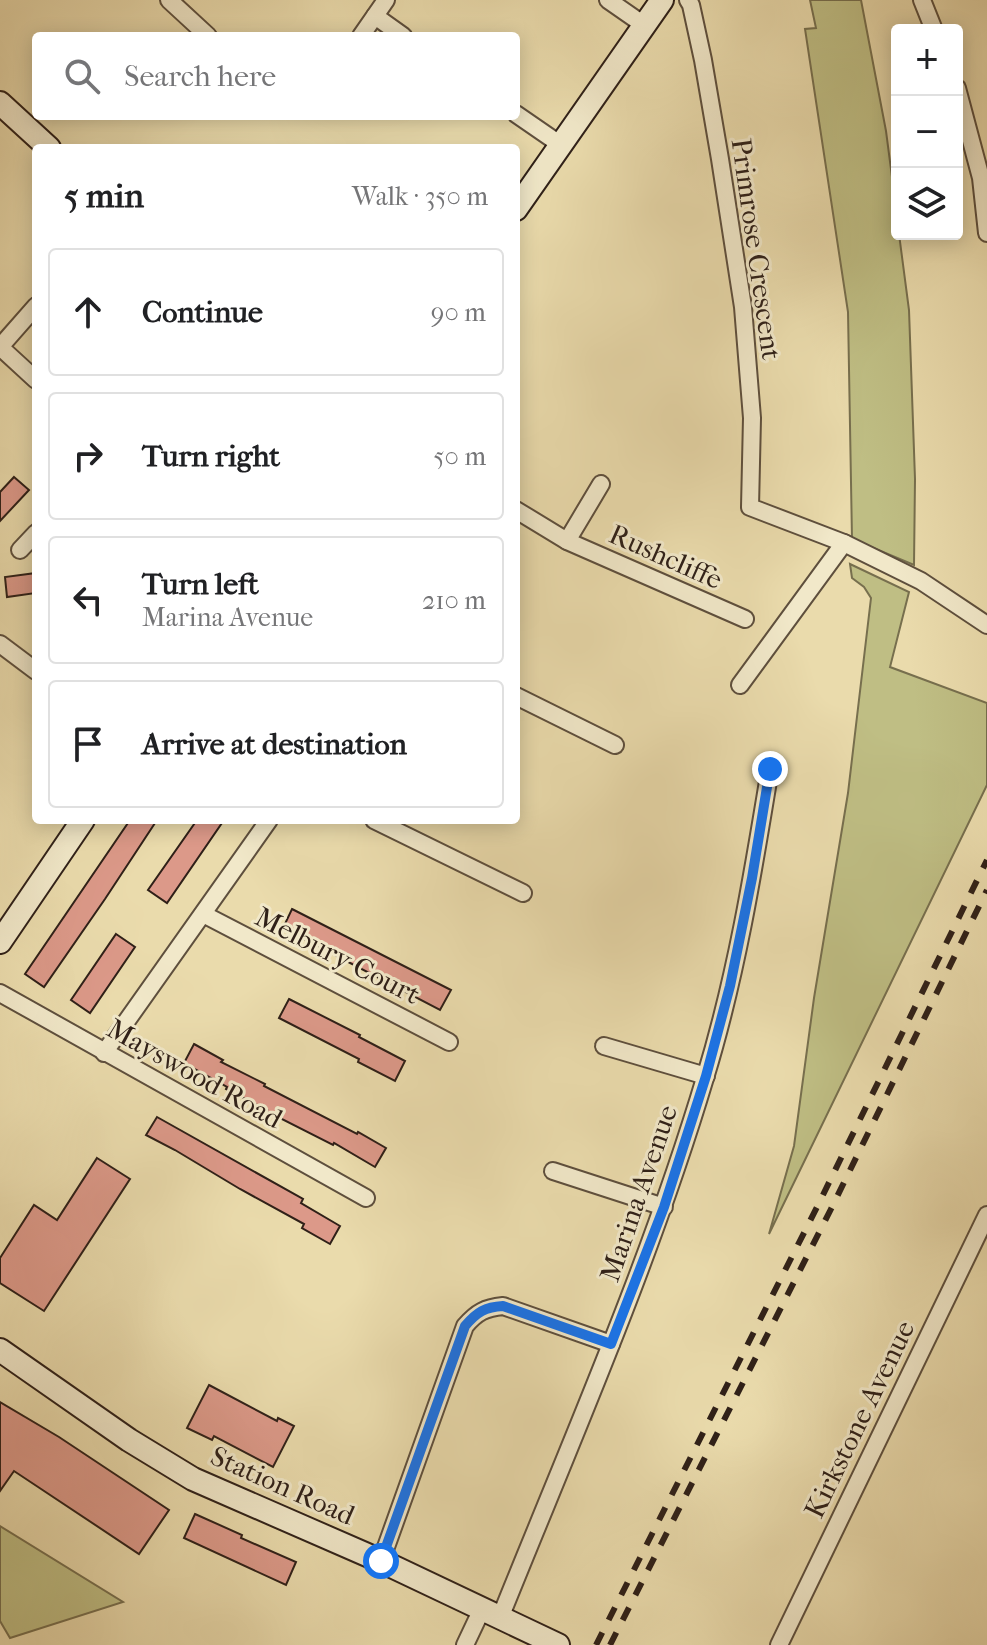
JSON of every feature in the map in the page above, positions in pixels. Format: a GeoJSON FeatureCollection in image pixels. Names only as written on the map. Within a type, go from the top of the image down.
{"type":"FeatureCollection","features":[{"type":"Feature","properties":{"kind":"main road"},"geometry":{"type":"LineString","coordinates":[[520,203],[662,0]]}},
{"type":"Feature","properties":{"kind":"main road"},"geometry":{"type":"LineString","coordinates":[[0,103],[45,144]]}},
{"type":"Feature","properties":{"kind":"main road"},"geometry":{"type":"LineString","coordinates":[[0,942],[80,824]]}},
{"type":"Feature","properties":{"kind":"main road","name":"Station Road"},"geometry":{"type":"LineString","coordinates":[[0,1350],[129,1440],[193,1479],[381,1561],[558,1645]]}},
{"type":"Feature","properties":{"kind":"street"},"geometry":{"type":"LineString","coordinates":[[169,0],[204,32]]}},
{"type":"Feature","properties":{"kind":"street"},"geometry":{"type":"LineString","coordinates":[[364,32],[386,0]]}},
{"type":"Feature","properties":{"kind":"street"},"geometry":{"type":"LineString","coordinates":[[608,0],[644,25]]}},
{"type":"Feature","properties":{"kind":"street","name":"Primrose Crescent"},"geometry":{"type":"LineString","coordinates":[[688,0],[706,74],[743,307],[752,418],[750,507],[844,543]]}},
{"type":"Feature","properties":{"kind":"street"},"geometry":{"type":"LineString","coordinates":[[922,0],[932,24]]}},
{"type":"Feature","properties":{"kind":"street"},"geometry":{"type":"LineString","coordinates":[[375,16],[397,32]]}},
{"type":"Feature","properties":{"kind":"street"},"geometry":{"type":"LineString","coordinates":[[959,96],[984,177],[987,233]]}},
{"type":"Feature","properties":{"kind":"street"},"geometry":{"type":"LineString","coordinates":[[520,117],[561,145]]}},
{"type":"Feature","properties":{"kind":"street"},"geometry":{"type":"LineString","coordinates":[[32,311],[0,347],[32,376]]}},
{"type":"Feature","properties":{"kind":"street","name":"Rushcliffe"},"geometry":{"type":"LineString","coordinates":[[567,541],[601,484]]}},
{"type":"Feature","properties":{"kind":"street","name":"Rushcliffe"},"geometry":{"type":"LineString","coordinates":[[520,512],[567,541],[745,619]]}},
{"type":"Feature","properties":{"kind":"street"},"geometry":{"type":"LineString","coordinates":[[20,550],[32,537]]}},
{"type":"Feature","properties":{"kind":"street"},"geometry":{"type":"LineString","coordinates":[[740,685],[759,673],[844,543],[921,581],[987,625]]}},
{"type":"Feature","properties":{"kind":"street"},"geometry":{"type":"LineString","coordinates":[[0,644],[32,668]]}},
{"type":"Feature","properties":{"kind":"street"},"geometry":{"type":"LineString","coordinates":[[520,698],[615,745]]}},
{"type":"Feature","properties":{"kind":"street","name":"Marina Avenue"},"geometry":{"type":"LineString","coordinates":[[465,1645],[491,1614],[611,1344],[664,1207],[706,1076],[730,986],[770,769]]}},
{"type":"Feature","properties":{"kind":"street"},"geometry":{"type":"LineString","coordinates":[[104,1053],[266,824]]}},
{"type":"Feature","properties":{"kind":"street"},"geometry":{"type":"LineString","coordinates":[[382,824],[523,893]]}},
{"type":"Feature","properties":{"kind":"street","name":"Melbury Court"},"geometry":{"type":"LineString","coordinates":[[203,914],[449,1042]]}},
{"type":"Feature","properties":{"kind":"street","name":"Mayswood Road"},"geometry":{"type":"LineString","coordinates":[[0,993],[366,1198]]}},
{"type":"Feature","properties":{"kind":"street"},"geometry":{"type":"LineString","coordinates":[[604,1046],[706,1076]]}},
{"type":"Feature","properties":{"kind":"street"},"geometry":{"type":"LineString","coordinates":[[553,1171],[664,1207]]}},
{"type":"Feature","properties":{"kind":"street","name":"Kirkstone Avenue"},"geometry":{"type":"LineString","coordinates":[[779,1645],[987,1215]]}},
{"type":"Feature","properties":{"kind":"street"},"geometry":{"type":"LineString","coordinates":[[381,1561],[465,1326],[476,1313],[488,1307],[503,1306],[611,1344]]}},
{"type":"Feature","properties":{"kind":"shaded area"},"geometry":{"type":"Polygon","coordinates":[[[810,0],[861,0],[891,169],[891,240],[900,240],[909,310],[915,479],[914,565],[852,539],[848,312],[805,29],[816,28],[810,0]]]}},
{"type":"Feature","properties":{"kind":"shaded area"},"geometry":{"type":"Polygon","coordinates":[[[850,564],[909,592],[890,667],[987,703],[987,785],[769,1234],[794,1146],[814,998],[848,793],[871,598],[864,587],[852,578],[850,564]]]}},
{"type":"Feature","properties":{"kind":"shaded area"},"geometry":{"type":"Polygon","coordinates":[[[0,1526],[123,1602],[10,1638],[0,1621],[0,1526]]]}},
{"type":"Feature","properties":{"kind":"building"},"geometry":{"type":"Polygon","coordinates":[[[14,477],[29,490],[0,521],[0,492],[14,477]]]}},
{"type":"Feature","properties":{"kind":"building"},"geometry":{"type":"Polygon","coordinates":[[[32,574],[32,594],[7,597],[5,577],[32,574]]]}},
{"type":"Feature","properties":{"kind":"building"},"geometry":{"type":"Polygon","coordinates":[[[127,824],[154,824],[44,987],[25,974],[127,824]]]}},
{"type":"Feature","properties":{"kind":"building"},"geometry":{"type":"Polygon","coordinates":[[[194,824],[221,824],[167,903],[148,890],[194,824]]]}},
{"type":"Feature","properties":{"kind":"building"},"geometry":{"type":"Polygon","coordinates":[[[292,909],[451,990],[440,1010],[283,928],[292,909]]]}},
{"type":"Feature","properties":{"kind":"building"},"geometry":{"type":"Polygon","coordinates":[[[116,934],[135,947],[90,1013],[71,1000],[116,934]]]}},
{"type":"Feature","properties":{"kind":"building"},"geometry":{"type":"Polygon","coordinates":[[[289,999],[405,1061],[395,1081],[279,1018],[289,999]]]}},
{"type":"Feature","properties":{"kind":"building"},"geometry":{"type":"Polygon","coordinates":[[[194,1044],[264,1086],[386,1148],[375,1167],[334,1143],[266,1111],[184,1063],[194,1044]]]}},
{"type":"Feature","properties":{"kind":"building"},"geometry":{"type":"Polygon","coordinates":[[[157,1117],[303,1199],[301,1203],[340,1226],[330,1244],[302,1228],[304,1224],[146,1135],[157,1117]]]}},
{"type":"Feature","properties":{"kind":"building"},"geometry":{"type":"Polygon","coordinates":[[[97,1158],[130,1179],[44,1311],[0,1283],[0,1258],[34,1205],[57,1220],[97,1158]]]}},
{"type":"Feature","properties":{"kind":"building"},"geometry":{"type":"Polygon","coordinates":[[[209,1385],[277,1421],[278,1418],[294,1426],[273,1467],[214,1436],[212,1440],[187,1428],[209,1385]]]}},
{"type":"Feature","properties":{"kind":"building"},"geometry":{"type":"Polygon","coordinates":[[[0,1402],[169,1510],[139,1554],[14,1471],[0,1491],[0,1402]]]}},
{"type":"Feature","properties":{"kind":"building"},"geometry":{"type":"Polygon","coordinates":[[[195,1514],[296,1562],[286,1585],[184,1538],[195,1514]]]}},
{"type":"Feature","properties":{"kind":"railway"},"geometry":{"type":"LineString","coordinates":[[596,1645],[819,1203],[987,860]]}},
{"type":"Feature","properties":{"kind":"railway"},"geometry":{"type":"LineString","coordinates":[[610,1645],[831,1209],[987,890]]}},
{"type":"Feature","properties":{"kind":"route"},"geometry":{"type":"LineString","coordinates":[[381,1561],[465,1326],[476,1313],[488,1307],[503,1306],[611,1344],[664,1207],[706,1076],[730,986],[770,769]]}}]}
